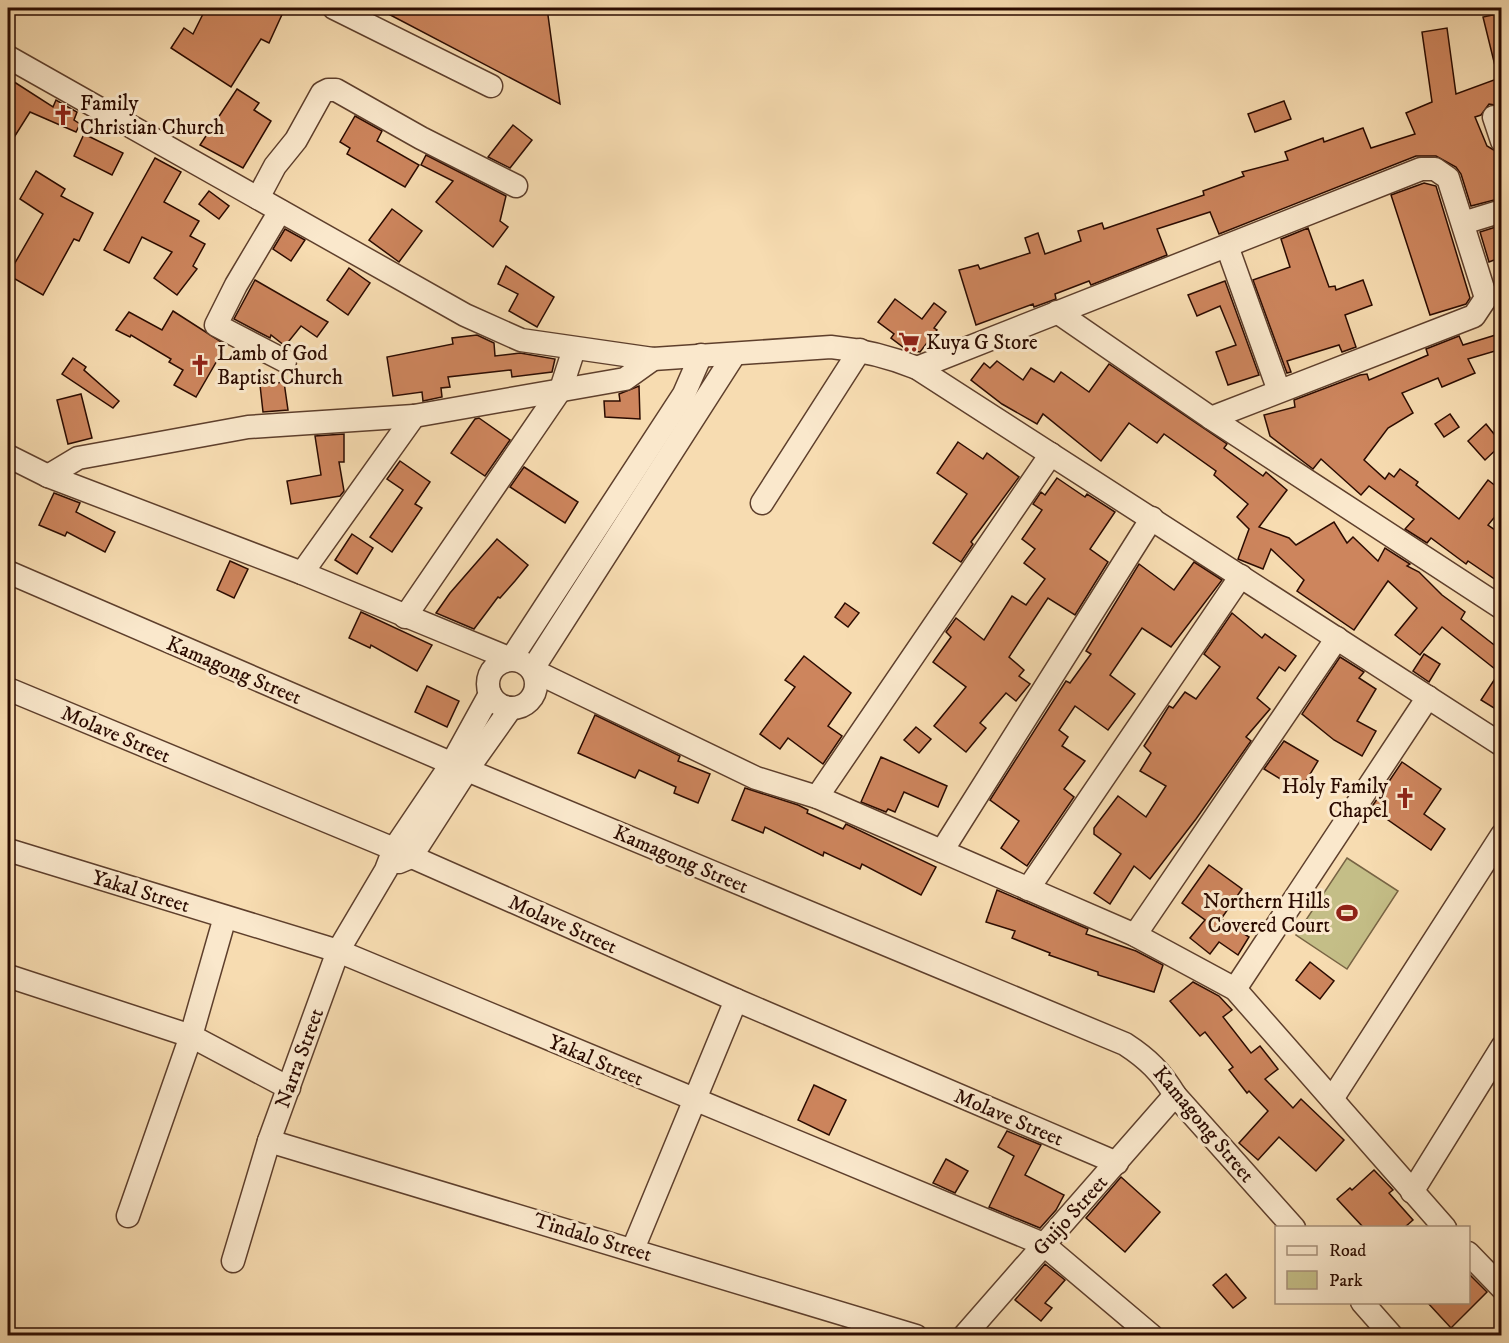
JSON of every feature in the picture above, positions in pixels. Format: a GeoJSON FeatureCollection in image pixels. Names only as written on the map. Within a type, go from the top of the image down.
{"type":"FeatureCollection","features":[{"type":"Feature","properties":{"kind":"street"},"geometry":{"type":"LineString","coordinates":[[333,8],[491,86]]}},
{"type":"Feature","properties":{"kind":"street"},"geometry":{"type":"LineString","coordinates":[[8,57],[465,315],[521,340],[653,359],[734,355],[809,347],[860,350],[890,357],[917,368],[1502,745]]}},
{"type":"Feature","properties":{"kind":"street"},"geometry":{"type":"LineString","coordinates":[[258,198],[275,166],[296,140],[322,93],[328,90],[336,90],[421,138],[516,186]]}},
{"type":"Feature","properties":{"kind":"street"},"geometry":{"type":"LineString","coordinates":[[1494,117],[1502,141]]}},
{"type":"Feature","properties":{"kind":"street"},"geometry":{"type":"LineString","coordinates":[[917,368],[1421,170],[1435,169],[1448,178],[1486,298],[1474,316],[1211,418]]}},
{"type":"Feature","properties":{"kind":"street"},"geometry":{"type":"LineString","coordinates":[[280,211],[236,285],[216,325],[285,361]]}},
{"type":"Feature","properties":{"kind":"street"},"geometry":{"type":"LineString","coordinates":[[1463,223],[1502,211]]}},
{"type":"Feature","properties":{"kind":"street"},"geometry":{"type":"LineString","coordinates":[[1227,246],[1279,391]]}},
{"type":"Feature","properties":{"kind":"street"},"geometry":{"type":"LineString","coordinates":[[1058,312],[1211,418],[1502,608]]}},
{"type":"Feature","properties":{"kind":"street"},"geometry":{"type":"LineString","coordinates":[[405,617],[561,389],[574,349]]}},
{"type":"Feature","properties":{"kind":"street"},"geometry":{"type":"LineString","coordinates":[[762,503],[860,350]]}},
{"type":"Feature","properties":{"kind":"street"},"geometry":{"type":"LineString","coordinates":[[8,456],[48,476],[302,573],[405,617],[511,659],[527,664],[532,670],[537,685],[535,692],[525,704],[511,708],[498,704],[490,694],[488,686],[491,670],[503,661],[511,659],[684,394],[701,355]]}},
{"type":"Feature","properties":{"kind":"street"},"geometry":{"type":"LineString","coordinates":[[532,670],[734,355]]}},
{"type":"Feature","properties":{"kind":"street"},"geometry":{"type":"LineString","coordinates":[[48,476],[78,458],[248,427],[414,416],[625,379],[653,359]]}},
{"type":"Feature","properties":{"kind":"street"},"geometry":{"type":"LineString","coordinates":[[302,573],[414,416]]}},
{"type":"Feature","properties":{"kind":"street"},"geometry":{"type":"LineString","coordinates":[[817,797],[1051,454]]}},
{"type":"Feature","properties":{"kind":"street"},"geometry":{"type":"LineString","coordinates":[[942,851],[1152,518]]}},
{"type":"Feature","properties":{"kind":"street","name":"Kamagong Street"},"geometry":{"type":"LineString","coordinates":[[8,572],[459,767],[1125,1044],[1150,1061],[1161,1072],[1175,1095],[1293,1226]]}},
{"type":"Feature","properties":{"kind":"street"},"geometry":{"type":"LineString","coordinates":[[1028,889],[1241,576]]}},
{"type":"Feature","properties":{"kind":"street"},"geometry":{"type":"LineString","coordinates":[[1135,935],[1337,638]]}},
{"type":"Feature","properties":{"kind":"street"},"geometry":{"type":"LineString","coordinates":[[532,670],[756,778],[817,797],[1135,935],[1235,989],[1444,1226]]}},
{"type":"Feature","properties":{"kind":"street","name":"Molave Street"},"geometry":{"type":"LineString","coordinates":[[8,689],[1118,1163]]}},
{"type":"Feature","properties":{"kind":"street","name":"Narra Street"},"geometry":{"type":"LineString","coordinates":[[459,767],[490,694]]}},
{"type":"Feature","properties":{"kind":"street"},"geometry":{"type":"LineString","coordinates":[[1235,989],[1428,697]]}},
{"type":"Feature","properties":{"kind":"street","name":"Narra Street"},"geometry":{"type":"LineString","coordinates":[[233,1261],[269,1141],[338,951],[459,767],[511,708]]}},
{"type":"Feature","properties":{"kind":"street"},"geometry":{"type":"LineString","coordinates":[[1332,1099],[1502,835]]}},
{"type":"Feature","properties":{"kind":"street","name":"Yakal Street"},"geometry":{"type":"LineString","coordinates":[[8,850],[338,951],[1043,1244],[1152,1335]]}},
{"type":"Feature","properties":{"kind":"street"},"geometry":{"type":"LineString","coordinates":[[128,1216],[191,1036],[225,917]]}},
{"type":"Feature","properties":{"kind":"street"},"geometry":{"type":"LineString","coordinates":[[8,976],[191,1036],[289,1088]]}},
{"type":"Feature","properties":{"kind":"street"},"geometry":{"type":"LineString","coordinates":[[633,1249],[736,1000]]}},
{"type":"Feature","properties":{"kind":"street"},"geometry":{"type":"LineString","coordinates":[[1412,1192],[1502,1047]]}},
{"type":"Feature","properties":{"kind":"street","name":"Guijo Street"},"geometry":{"type":"LineString","coordinates":[[964,1335],[1043,1244],[1118,1163],[1175,1095]]}},
{"type":"Feature","properties":{"kind":"street","name":"Tindalo Street"},"geometry":{"type":"LineString","coordinates":[[269,1141],[916,1335]]}},
{"type":"Feature","properties":{"kind":"street"},"geometry":{"type":"LineString","coordinates":[[1470,1255],[1502,1288]]}},
{"type":"Feature","properties":{"kind":"street"},"geometry":{"type":"LineString","coordinates":[[1364,1304],[1392,1335]]}},
{"type":"Feature","properties":{"kind":"green space","name":"Northern Hills Covered Court"},"geometry":{"type":"Polygon","coordinates":[[[1347,858],[1398,891],[1347,969],[1296,935],[1347,858]]]}},
{"type":"Feature","properties":{"kind":"building"},"geometry":{"type":"Polygon","coordinates":[[[206,8],[285,8],[269,43],[261,39],[231,87],[171,48],[184,28],[193,34],[206,8]]]}},
{"type":"Feature","properties":{"kind":"building"},"geometry":{"type":"Polygon","coordinates":[[[377,8],[547,8],[560,104],[377,8]]]}},
{"type":"Feature","properties":{"kind":"building"},"geometry":{"type":"Polygon","coordinates":[[[1502,13],[1502,69],[1496,70],[1483,17],[1502,13]]]}},
{"type":"Feature","properties":{"kind":"building"},"geometry":{"type":"Polygon","coordinates":[[[1447,28],[1456,94],[1502,77],[1502,106],[1489,104],[1481,115],[1475,117],[1487,146],[1502,155],[1502,198],[1471,206],[1461,174],[1456,167],[1436,156],[1416,156],[1219,234],[1210,212],[1157,229],[1167,255],[1091,285],[1089,281],[1055,294],[1056,299],[1034,307],[1033,304],[976,325],[959,270],[978,265],[980,269],[1030,253],[1025,238],[1038,233],[1045,254],[1081,241],[1078,231],[1102,223],[1104,229],[1204,195],[1203,191],[1244,176],[1242,172],[1288,160],[1285,152],[1323,138],[1324,142],[1363,128],[1371,148],[1415,134],[1406,113],[1432,102],[1422,32],[1447,28]]]}},
{"type":"Feature","properties":{"kind":"building"},"geometry":{"type":"Polygon","coordinates":[[[8,78],[53,107],[56,100],[77,112],[74,120],[80,124],[76,132],[30,112],[8,147],[8,78]]]}},
{"type":"Feature","properties":{"kind":"building"},"geometry":{"type":"Polygon","coordinates":[[[237,89],[259,103],[254,110],[271,121],[243,168],[200,145],[237,89]]]}},
{"type":"Feature","properties":{"kind":"building"},"geometry":{"type":"Polygon","coordinates":[[[1284,101],[1291,119],[1255,132],[1248,114],[1284,101]]]}},
{"type":"Feature","properties":{"kind":"building"},"geometry":{"type":"Polygon","coordinates":[[[355,116],[382,131],[377,141],[419,165],[405,187],[347,154],[350,148],[340,142],[355,116]]]}},
{"type":"Feature","properties":{"kind":"building"},"geometry":{"type":"Polygon","coordinates":[[[513,125],[532,140],[510,168],[488,157],[513,125]]]}},
{"type":"Feature","properties":{"kind":"building"},"geometry":{"type":"Polygon","coordinates":[[[84,134],[123,153],[112,175],[74,156],[84,134]]]}},
{"type":"Feature","properties":{"kind":"building"},"geometry":{"type":"Polygon","coordinates":[[[426,155],[506,196],[500,221],[508,227],[493,247],[436,202],[453,181],[421,165],[426,155]]]}},
{"type":"Feature","properties":{"kind":"building"},"geometry":{"type":"Polygon","coordinates":[[[155,158],[181,172],[164,202],[199,221],[190,236],[205,244],[193,266],[197,269],[177,295],[154,278],[172,252],[142,237],[129,263],[104,250],[155,158]]]}},
{"type":"Feature","properties":{"kind":"building"},"geometry":{"type":"Polygon","coordinates":[[[36,171],[65,189],[61,196],[93,213],[79,241],[74,239],[43,295],[8,275],[43,214],[20,199],[36,171]]]}},
{"type":"Feature","properties":{"kind":"building"},"geometry":{"type":"Polygon","coordinates":[[[1424,183],[1436,186],[1470,298],[1466,304],[1430,315],[1391,195],[1424,183]]]}},
{"type":"Feature","properties":{"kind":"building"},"geometry":{"type":"Polygon","coordinates":[[[209,191],[229,206],[219,219],[199,204],[209,191]]]}},
{"type":"Feature","properties":{"kind":"building"},"geometry":{"type":"Polygon","coordinates":[[[392,209],[422,231],[399,262],[369,240],[392,209]]]}},
{"type":"Feature","properties":{"kind":"building"},"geometry":{"type":"Polygon","coordinates":[[[1502,225],[1502,257],[1489,262],[1480,232],[1502,225]]]}},
{"type":"Feature","properties":{"kind":"building"},"geometry":{"type":"Polygon","coordinates":[[[1308,228],[1329,287],[1335,286],[1336,290],[1363,280],[1372,305],[1345,315],[1356,347],[1342,352],[1339,345],[1287,361],[1291,372],[1287,373],[1253,280],[1290,267],[1281,239],[1308,228]]]}},
{"type":"Feature","properties":{"kind":"building"},"geometry":{"type":"Polygon","coordinates":[[[285,229],[305,240],[291,261],[273,249],[285,229]]]}},
{"type":"Feature","properties":{"kind":"building"},"geometry":{"type":"Polygon","coordinates":[[[506,266],[554,297],[537,327],[509,311],[518,294],[498,284],[506,266]]]}},
{"type":"Feature","properties":{"kind":"building"},"geometry":{"type":"Polygon","coordinates":[[[349,268],[370,283],[348,315],[327,300],[349,268]]]}},
{"type":"Feature","properties":{"kind":"building"},"geometry":{"type":"Polygon","coordinates":[[[255,280],[328,322],[317,337],[301,326],[285,346],[271,335],[270,338],[234,319],[255,280]]]}},
{"type":"Feature","properties":{"kind":"building"},"geometry":{"type":"Polygon","coordinates":[[[1225,281],[1259,375],[1228,385],[1216,352],[1236,345],[1220,306],[1197,316],[1188,295],[1225,281]]]}},
{"type":"Feature","properties":{"kind":"building"},"geometry":{"type":"Polygon","coordinates":[[[895,299],[922,319],[934,303],[946,312],[934,328],[937,330],[920,352],[907,350],[891,338],[894,334],[878,322],[895,299]]]}},
{"type":"Feature","properties":{"kind":"building"},"geometry":{"type":"Polygon","coordinates":[[[173,311],[226,345],[196,397],[174,385],[183,370],[169,362],[171,359],[131,335],[130,337],[116,330],[129,312],[162,330],[173,311]]]}},
{"type":"Feature","properties":{"kind":"building"},"geometry":{"type":"Polygon","coordinates":[[[1502,333],[1502,349],[1468,359],[1475,373],[1442,387],[1438,378],[1402,393],[1413,413],[1388,428],[1364,460],[1385,479],[1389,473],[1394,477],[1400,469],[1418,482],[1416,485],[1459,519],[1488,480],[1502,491],[1502,508],[1488,525],[1502,535],[1502,584],[1468,561],[1466,564],[1431,538],[1427,543],[1405,529],[1414,519],[1369,486],[1361,495],[1321,459],[1313,469],[1270,436],[1264,415],[1295,407],[1294,400],[1360,375],[1367,374],[1369,380],[1428,355],[1426,349],[1459,336],[1463,345],[1502,333]]]}},
{"type":"Feature","properties":{"kind":"building"},"geometry":{"type":"Polygon","coordinates":[[[477,335],[494,343],[495,356],[520,353],[555,359],[552,372],[512,377],[511,370],[448,377],[450,387],[441,388],[442,397],[423,401],[422,392],[393,396],[387,357],[453,344],[452,338],[477,335]]]}},
{"type":"Feature","properties":{"kind":"building"},"geometry":{"type":"Polygon","coordinates":[[[73,358],[86,367],[84,370],[119,401],[113,408],[62,374],[73,358]]]}},
{"type":"Feature","properties":{"kind":"building"},"geometry":{"type":"Polygon","coordinates":[[[997,361],[1023,380],[1031,368],[1054,382],[1061,372],[1089,392],[1109,364],[1227,444],[1224,448],[1263,476],[1266,472],[1287,490],[1259,527],[1289,538],[1296,545],[1334,522],[1347,543],[1353,537],[1378,561],[1385,548],[1410,564],[1407,566],[1419,572],[1442,595],[1465,612],[1461,619],[1502,651],[1502,661],[1495,669],[1442,627],[1420,655],[1395,635],[1417,608],[1388,581],[1354,630],[1297,591],[1304,580],[1271,549],[1263,569],[1238,559],[1249,529],[1237,517],[1248,504],[1214,475],[1216,471],[1164,434],[1157,443],[1129,423],[1101,461],[1043,414],[1037,424],[1002,404],[971,380],[984,363],[990,368],[997,361]]]}},
{"type":"Feature","properties":{"kind":"building"},"geometry":{"type":"Polygon","coordinates":[[[284,382],[288,410],[263,412],[260,385],[284,382]]]}},
{"type":"Feature","properties":{"kind":"building"},"geometry":{"type":"Polygon","coordinates":[[[639,386],[640,419],[605,417],[604,401],[620,401],[619,394],[639,386]]]}},
{"type":"Feature","properties":{"kind":"building"},"geometry":{"type":"Polygon","coordinates":[[[81,394],[92,438],[68,444],[57,400],[81,394]]]}},
{"type":"Feature","properties":{"kind":"building"},"geometry":{"type":"Polygon","coordinates":[[[1450,414],[1459,427],[1444,437],[1435,424],[1450,414]]]}},
{"type":"Feature","properties":{"kind":"building"},"geometry":{"type":"Polygon","coordinates":[[[479,418],[510,440],[485,476],[451,453],[475,419],[479,418]]]}},
{"type":"Feature","properties":{"kind":"building"},"geometry":{"type":"Polygon","coordinates":[[[1486,424],[1502,444],[1485,460],[1468,441],[1486,424]]]}},
{"type":"Feature","properties":{"kind":"building"},"geometry":{"type":"Polygon","coordinates":[[[344,434],[344,462],[339,462],[344,491],[340,496],[291,504],[287,481],[321,475],[315,436],[344,434]]]}},
{"type":"Feature","properties":{"kind":"building"},"geometry":{"type":"Polygon","coordinates":[[[958,442],[983,459],[987,453],[1019,477],[971,542],[973,544],[961,562],[933,543],[967,494],[937,473],[958,442]]]}},
{"type":"Feature","properties":{"kind":"building"},"geometry":{"type":"Polygon","coordinates":[[[400,461],[430,482],[415,504],[422,508],[392,552],[370,537],[403,490],[387,479],[400,461]]]}},
{"type":"Feature","properties":{"kind":"building"},"geometry":{"type":"Polygon","coordinates":[[[524,467],[578,502],[565,523],[510,487],[524,467]]]}},
{"type":"Feature","properties":{"kind":"building"},"geometry":{"type":"Polygon","coordinates":[[[1057,478],[1085,497],[1087,494],[1115,512],[1090,549],[1108,562],[1075,615],[1048,598],[1009,657],[1024,670],[1019,676],[1030,684],[1016,701],[1006,693],[980,723],[986,728],[966,752],[934,726],[966,687],[933,662],[951,637],[946,632],[956,618],[984,640],[1012,596],[1026,605],[1045,579],[1024,563],[1035,549],[1022,539],[1042,510],[1033,504],[1041,492],[1045,495],[1057,478]]]}},
{"type":"Feature","properties":{"kind":"building"},"geometry":{"type":"Polygon","coordinates":[[[54,493],[80,503],[76,512],[115,532],[105,552],[67,532],[65,536],[39,525],[54,493]]]}},
{"type":"Feature","properties":{"kind":"building"},"geometry":{"type":"Polygon","coordinates":[[[352,534],[373,548],[357,574],[335,560],[352,534]]]}},
{"type":"Feature","properties":{"kind":"building"},"geometry":{"type":"Polygon","coordinates":[[[497,539],[528,565],[515,581],[500,598],[498,597],[474,629],[436,613],[450,593],[497,539]]]}},
{"type":"Feature","properties":{"kind":"building"},"geometry":{"type":"Polygon","coordinates":[[[230,561],[248,569],[234,598],[217,590],[230,561]]]}},
{"type":"Feature","properties":{"kind":"building"},"geometry":{"type":"Polygon","coordinates":[[[1194,562],[1222,580],[1171,647],[1142,628],[1110,675],[1135,694],[1108,730],[1075,706],[1059,730],[1068,737],[1062,746],[1085,761],[1064,789],[1074,797],[1027,866],[1001,848],[1019,821],[990,800],[1066,681],[1070,683],[1091,654],[1086,651],[1139,564],[1174,590],[1194,562]]]}},
{"type":"Feature","properties":{"kind":"building"},"geometry":{"type":"Polygon","coordinates":[[[845,603],[859,613],[848,627],[835,617],[845,603]]]}},
{"type":"Feature","properties":{"kind":"building"},"geometry":{"type":"Polygon","coordinates":[[[361,612],[432,645],[417,671],[371,645],[370,648],[349,638],[361,612]]]}},
{"type":"Feature","properties":{"kind":"building"},"geometry":{"type":"Polygon","coordinates":[[[1232,613],[1262,638],[1265,634],[1296,656],[1285,671],[1279,667],[1257,698],[1270,709],[1246,737],[1251,741],[1196,819],[1150,879],[1134,866],[1110,904],[1094,893],[1121,854],[1094,834],[1094,828],[1118,796],[1146,817],[1166,786],[1140,771],[1151,753],[1144,746],[1169,706],[1173,708],[1185,692],[1196,699],[1220,667],[1204,654],[1232,613]]]}},
{"type":"Feature","properties":{"kind":"building"},"geometry":{"type":"Polygon","coordinates":[[[1424,654],[1440,664],[1429,682],[1413,671],[1424,654]]]}},
{"type":"Feature","properties":{"kind":"building"},"geometry":{"type":"Polygon","coordinates":[[[804,656],[851,693],[828,726],[842,736],[823,764],[788,738],[780,749],[760,734],[795,687],[785,680],[804,656]]]}},
{"type":"Feature","properties":{"kind":"building"},"geometry":{"type":"Polygon","coordinates":[[[1340,657],[1364,672],[1359,678],[1376,689],[1357,721],[1376,731],[1362,756],[1334,740],[1302,714],[1340,657]]]}},
{"type":"Feature","properties":{"kind":"building"},"geometry":{"type":"Polygon","coordinates":[[[1502,668],[1502,713],[1481,700],[1502,668]]]}},
{"type":"Feature","properties":{"kind":"building"},"geometry":{"type":"Polygon","coordinates":[[[427,686],[459,701],[447,727],[415,712],[427,686]]]}},
{"type":"Feature","properties":{"kind":"building"},"geometry":{"type":"Polygon","coordinates":[[[595,715],[680,756],[678,761],[710,774],[698,803],[674,793],[676,787],[639,770],[635,778],[578,753],[595,715]]]}},
{"type":"Feature","properties":{"kind":"building"},"geometry":{"type":"Polygon","coordinates":[[[916,727],[931,739],[919,753],[904,740],[916,727]]]}},
{"type":"Feature","properties":{"kind":"building"},"geometry":{"type":"Polygon","coordinates":[[[1284,741],[1318,761],[1300,791],[1264,769],[1284,741]]]}},
{"type":"Feature","properties":{"kind":"building"},"geometry":{"type":"Polygon","coordinates":[[[881,757],[947,786],[938,807],[904,792],[895,812],[888,809],[886,812],[861,802],[881,757]]]}},
{"type":"Feature","properties":{"kind":"building","name":"Holy Family Chapel"},"geometry":{"type":"Polygon","coordinates":[[[1402,762],[1441,789],[1424,814],[1445,829],[1431,850],[1371,808],[1402,762]]]}},
{"type":"Feature","properties":{"kind":"building"},"geometry":{"type":"Polygon","coordinates":[[[745,788],[798,805],[808,810],[807,813],[843,829],[846,824],[936,867],[921,895],[862,864],[860,869],[824,852],[823,856],[765,827],[763,833],[732,820],[745,788]]]}},
{"type":"Feature","properties":{"kind":"building"},"geometry":{"type":"Polygon","coordinates":[[[1209,865],[1242,889],[1221,919],[1249,937],[1238,955],[1219,942],[1210,954],[1190,938],[1205,920],[1182,903],[1209,865]]]}},
{"type":"Feature","properties":{"kind":"building"},"geometry":{"type":"Polygon","coordinates":[[[997,890],[1088,929],[1086,934],[1136,951],[1163,965],[1154,992],[1098,975],[1098,972],[1049,955],[1050,953],[1012,938],[1015,931],[986,922],[997,890]]]}},
{"type":"Feature","properties":{"kind":"building"},"geometry":{"type":"Polygon","coordinates":[[[1310,962],[1334,981],[1320,999],[1296,980],[1310,962]]]}},
{"type":"Feature","properties":{"kind":"building"},"geometry":{"type":"Polygon","coordinates":[[[1193,982],[1219,996],[1232,1010],[1223,1017],[1251,1053],[1260,1046],[1278,1069],[1265,1079],[1293,1108],[1301,1099],[1344,1140],[1316,1171],[1279,1137],[1258,1160],[1239,1143],[1268,1111],[1249,1091],[1247,1093],[1229,1070],[1233,1067],[1205,1032],[1200,1036],[1170,1001],[1193,982]]]}},
{"type":"Feature","properties":{"kind":"building"},"geometry":{"type":"Polygon","coordinates":[[[814,1085],[846,1100],[829,1135],[798,1120],[814,1085]]]}},
{"type":"Feature","properties":{"kind":"building"},"geometry":{"type":"Polygon","coordinates":[[[1007,1131],[1041,1145],[1025,1175],[1064,1195],[1056,1210],[1040,1228],[989,1207],[1014,1156],[998,1147],[1007,1131]]]}},
{"type":"Feature","properties":{"kind":"building"},"geometry":{"type":"Polygon","coordinates":[[[946,1159],[968,1171],[955,1193],[933,1183],[946,1159]]]}},
{"type":"Feature","properties":{"kind":"building"},"geometry":{"type":"Polygon","coordinates":[[[1374,1170],[1393,1190],[1389,1193],[1413,1220],[1406,1226],[1362,1226],[1337,1199],[1350,1188],[1352,1190],[1374,1170]]]}},
{"type":"Feature","properties":{"kind":"building"},"geometry":{"type":"Polygon","coordinates":[[[1121,1177],[1160,1212],[1125,1252],[1086,1218],[1121,1177]]]}},
{"type":"Feature","properties":{"kind":"building"},"geometry":{"type":"Polygon","coordinates":[[[1045,1264],[1065,1280],[1045,1303],[1052,1308],[1041,1321],[1015,1300],[1045,1264]]]}},
{"type":"Feature","properties":{"kind":"building"},"geometry":{"type":"Polygon","coordinates":[[[1226,1274],[1246,1298],[1233,1308],[1213,1285],[1226,1274]]]}},
{"type":"Feature","properties":{"kind":"building"},"geometry":{"type":"Polygon","coordinates":[[[1470,1275],[1487,1292],[1451,1328],[1429,1304],[1470,1304],[1470,1275]]]}},
{"type":"Feature","properties":{"kind":"place","name":"Family Christian Church"},"geometry":{"type":"Point","coordinates":[63,115]}},
{"type":"Feature","properties":{"kind":"place","name":"Kuya G Store"},"geometry":{"type":"Point","coordinates":[909,342]}},
{"type":"Feature","properties":{"kind":"place","name":"Lamb of God Baptist Church"},"geometry":{"type":"Point","coordinates":[200,365]}},
{"type":"Feature","properties":{"kind":"place","name":"Holy Family Chapel"},"geometry":{"type":"Point","coordinates":[1405,798]}},
{"type":"Feature","properties":{"kind":"place","name":"Northern Hills Covered Court"},"geometry":{"type":"Point","coordinates":[1347,913]}}]}
